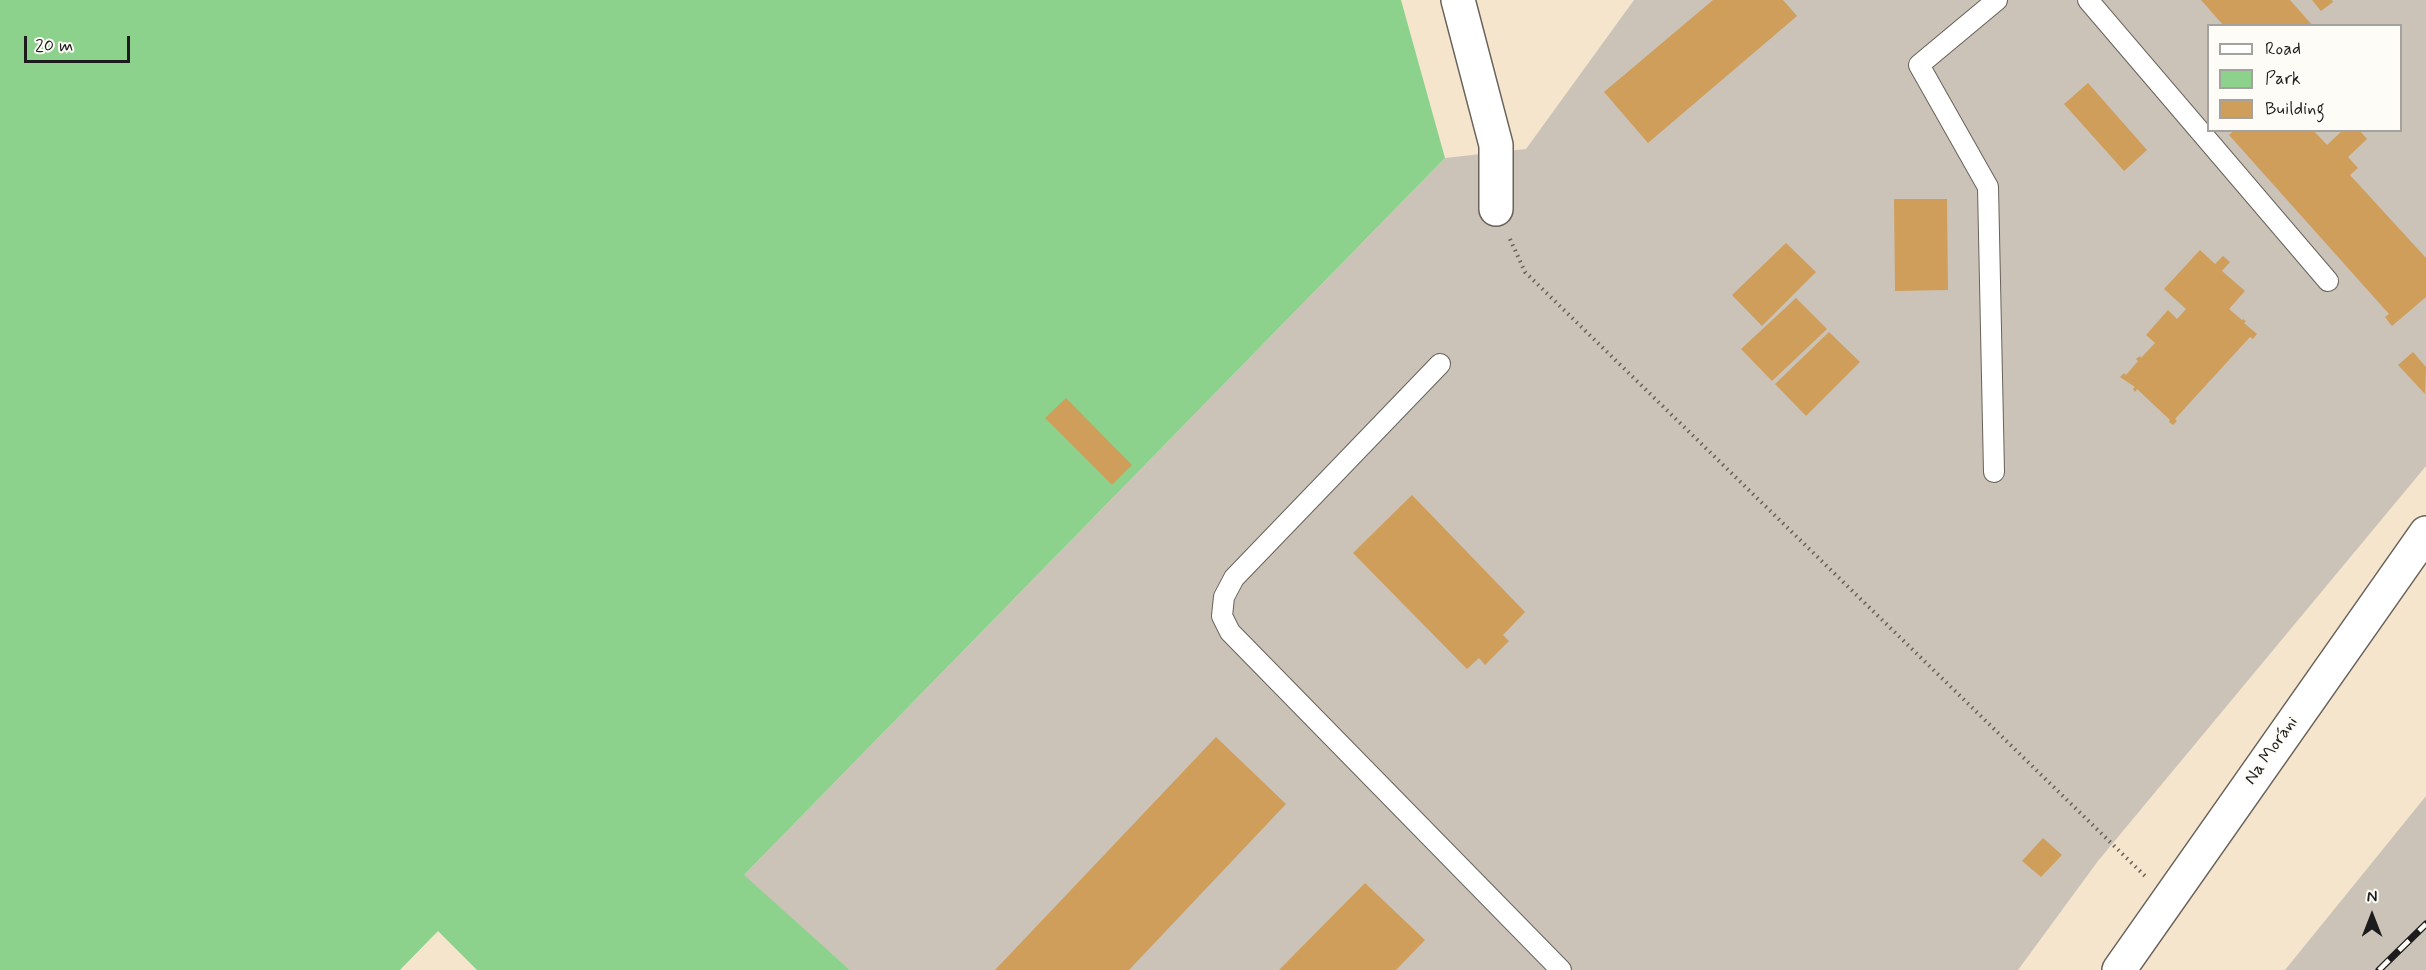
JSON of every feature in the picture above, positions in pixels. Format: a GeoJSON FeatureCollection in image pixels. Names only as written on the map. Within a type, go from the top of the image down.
{"type":"FeatureCollection","features":[{"type":"Feature","properties":{"kind":"street"},"geometry":{"type":"LineString","coordinates":[[1458,0],[1496,145],[1496,209]]}},
{"type":"Feature","properties":{"kind":"street","name":"Na Moráni"},"geometry":{"type":"LineString","coordinates":[[2119,970],[2426,533]]}},
{"type":"Feature","properties":{"kind":"lane"},"geometry":{"type":"LineString","coordinates":[[1994,472],[1988,188],[1919,65],[1997,0]]}},
{"type":"Feature","properties":{"kind":"lane"},"geometry":{"type":"LineString","coordinates":[[2088,0],[2328,281]]}},
{"type":"Feature","properties":{"kind":"lane"},"geometry":{"type":"LineString","coordinates":[[1440,364],[1234,578],[1224,597],[1222,616],[1230,632],[1561,970]]}},
{"type":"Feature","properties":{"kind":"path"},"geometry":{"type":"LineString","coordinates":[[1496,209],[1525,272],[2169,899]]}},
{"type":"Feature","properties":{"kind":"shaded area"},"geometry":{"type":"Polygon","coordinates":[[[1634,0],[2426,0],[2426,466],[2098,861],[2018,970],[850,970],[743,876],[1445,158],[1526,149],[1634,0]]]}},
{"type":"Feature","properties":{"kind":"shaded area"},"geometry":{"type":"Polygon","coordinates":[[[2426,796],[2426,970],[2285,970],[2426,796]]]}},
{"type":"Feature","properties":{"kind":"green space"},"geometry":{"type":"Polygon","coordinates":[[[0,0],[1401,0],[1445,158],[744,875],[850,970],[477,970],[438,931],[400,970],[0,970],[0,0]]]}},
{"type":"Feature","properties":{"kind":"building"},"geometry":{"type":"Polygon","coordinates":[[[1713,0],[1783,0],[1797,16],[1648,143],[1604,92],[1713,0]]]}},
{"type":"Feature","properties":{"kind":"building"},"geometry":{"type":"Polygon","coordinates":[[[2201,0],[2290,0],[2311,24],[2222,24],[2201,0]]]}},
{"type":"Feature","properties":{"kind":"building"},"geometry":{"type":"Polygon","coordinates":[[[2312,0],[2332,0],[2333,2],[2321,11],[2312,0]]]}},
{"type":"Feature","properties":{"kind":"building"},"geometry":{"type":"Polygon","coordinates":[[[2088,83],[2147,150],[2124,171],[2064,104],[2088,83]]]}},
{"type":"Feature","properties":{"kind":"building"},"geometry":{"type":"Polygon","coordinates":[[[2233,132],[2315,132],[2327,145],[2341,132],[2361,132],[2367,139],[2348,157],[2358,168],[2350,175],[2426,258],[2426,297],[2392,326],[2385,317],[2389,314],[2229,135],[2233,132]]]}},
{"type":"Feature","properties":{"kind":"building"},"geometry":{"type":"Polygon","coordinates":[[[1894,199],[1947,199],[1948,290],[1895,291],[1894,199]]]}},
{"type":"Feature","properties":{"kind":"building"},"geometry":{"type":"Polygon","coordinates":[[[1786,243],[1816,272],[1762,326],[1732,295],[1786,243]]]}},
{"type":"Feature","properties":{"kind":"building"},"geometry":{"type":"Polygon","coordinates":[[[2200,250],[2215,264],[2223,256],[2230,262],[2222,271],[2245,291],[2229,309],[2246,321],[2244,323],[2257,334],[2253,339],[2250,337],[2175,419],[2177,421],[2173,425],[2137,389],[2135,392],[2133,389],[2135,387],[2120,377],[2124,373],[2126,375],[2138,361],[2136,359],[2140,356],[2141,358],[2155,343],[2146,335],[2168,310],[2177,319],[2186,309],[2164,289],[2200,250]]]}},
{"type":"Feature","properties":{"kind":"building"},"geometry":{"type":"Polygon","coordinates":[[[1796,298],[1827,329],[1772,381],[1741,349],[1796,298]]]}},
{"type":"Feature","properties":{"kind":"building"},"geometry":{"type":"Polygon","coordinates":[[[1829,332],[1860,362],[1806,416],[1775,384],[1829,332]]]}},
{"type":"Feature","properties":{"kind":"building"},"geometry":{"type":"Polygon","coordinates":[[[2413,352],[2426,367],[2425,394],[2398,365],[2413,352]]]}},
{"type":"Feature","properties":{"kind":"building"},"geometry":{"type":"Polygon","coordinates":[[[1066,398],[1132,465],[1112,485],[1045,418],[1066,398]]]}},
{"type":"Feature","properties":{"kind":"building"},"geometry":{"type":"Polygon","coordinates":[[[1412,495],[1525,612],[1503,635],[1509,641],[1485,665],[1479,658],[1467,669],[1353,553],[1412,495]]]}},
{"type":"Feature","properties":{"kind":"building"},"geometry":{"type":"Polygon","coordinates":[[[1216,737],[1286,804],[1129,970],[995,970],[1216,737]]]}},
{"type":"Feature","properties":{"kind":"building"},"geometry":{"type":"Polygon","coordinates":[[[2043,838],[2062,855],[2041,877],[2022,861],[2043,838]]]}},
{"type":"Feature","properties":{"kind":"building"},"geometry":{"type":"Polygon","coordinates":[[[1365,883],[1425,940],[1396,970],[1279,970],[1365,883]]]}},
{"type":"Feature","properties":{"kind":"railway"},"geometry":{"type":"LineString","coordinates":[[2379,970],[2426,924]]}}]}
